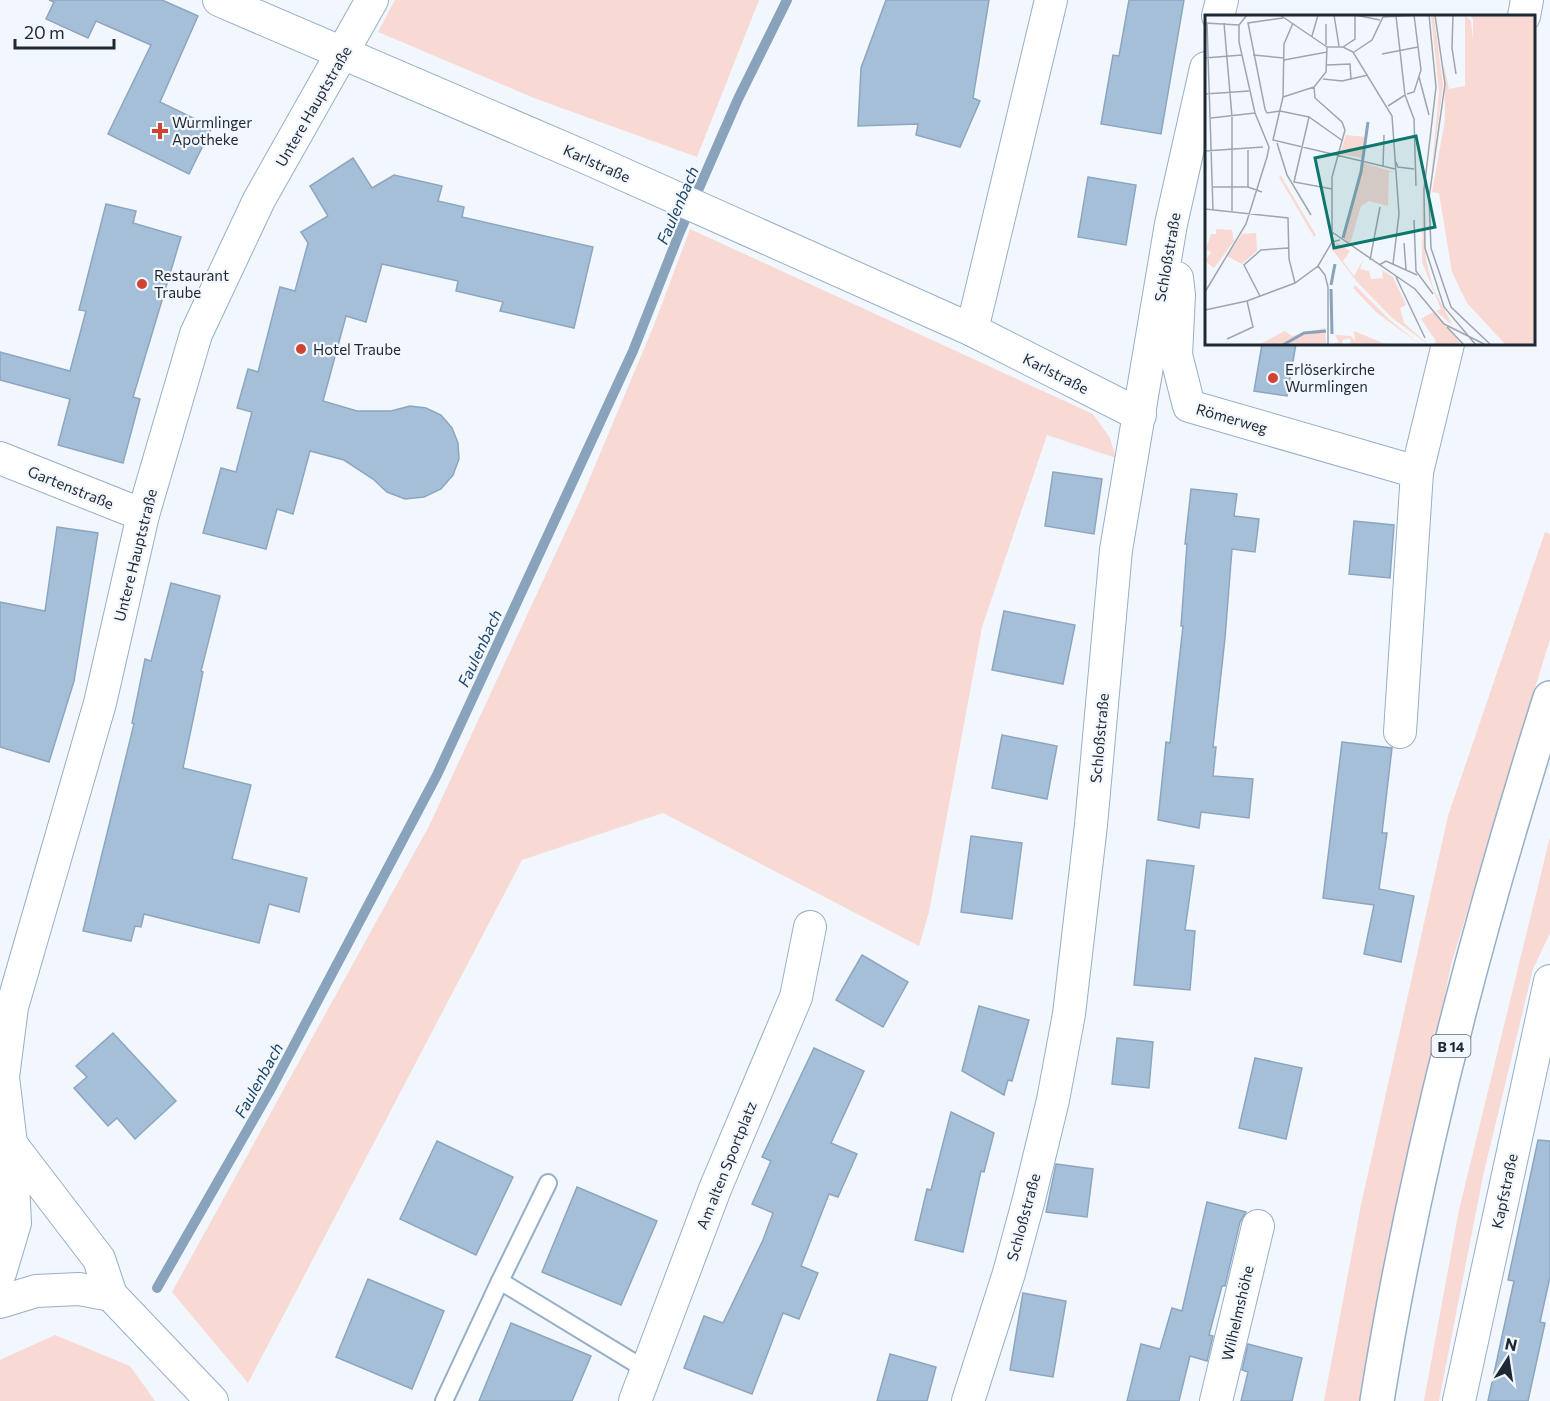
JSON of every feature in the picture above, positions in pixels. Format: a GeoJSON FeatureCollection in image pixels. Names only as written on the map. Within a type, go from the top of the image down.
{"type":"FeatureCollection","features":[{"type":"Feature","properties":{"kind":"main road","name":"B 14"},"geometry":{"type":"LineString","coordinates":[[1377,1401],[1400,1272],[1428,1138],[1469,972],[1507,836],[1550,698]]}},
{"type":"Feature","properties":{"kind":"street","name":"Karlstraße"},"geometry":{"type":"LineString","coordinates":[[219,0],[679,199],[972,330],[1140,415]]}},
{"type":"Feature","properties":{"kind":"street","name":"Untere Hauptstraße"},"geometry":{"type":"LineString","coordinates":[[0,1273],[15,1223],[11,1144],[3,1077],[12,1007],[100,704],[143,515],[196,334],[259,200],[372,0]]}},
{"type":"Feature","properties":{"kind":"street"},"geometry":{"type":"LineString","coordinates":[[972,330],[1052,0]]}},
{"type":"Feature","properties":{"kind":"street"},"geometry":{"type":"LineString","coordinates":[[1218,15],[1222,0]]}},
{"type":"Feature","properties":{"kind":"street"},"geometry":{"type":"LineString","coordinates":[[1524,15],[1527,0]]}},
{"type":"Feature","properties":{"kind":"street","name":"Schloßstraße"},"geometry":{"type":"LineString","coordinates":[[968,1401],[1009,1273],[1029,1200],[1053,1100],[1069,1014],[1091,825],[1116,550],[1172,224],[1205,73]]}},
{"type":"Feature","properties":{"kind":"street","name":"Römerweg"},"geometry":{"type":"LineString","coordinates":[[1172,224],[1179,296],[1176,356],[1189,406],[1417,472]]}},
{"type":"Feature","properties":{"kind":"street"},"geometry":{"type":"LineString","coordinates":[[1400,732],[1417,472],[1448,345]]}},
{"type":"Feature","properties":{"kind":"street","name":"Gartenstraße"},"geometry":{"type":"LineString","coordinates":[[0,458],[143,515]]}},
{"type":"Feature","properties":{"kind":"street","name":"Am alten Sportplatz"},"geometry":{"type":"LineString","coordinates":[[635,1401],[715,1190],[796,997],[810,927]]}},
{"type":"Feature","properties":{"kind":"street","name":"Kapfstraße"},"geometry":{"type":"LineString","coordinates":[[1459,1401],[1550,981]]}},
{"type":"Feature","properties":{"kind":"street"},"geometry":{"type":"LineString","coordinates":[[11,1144],[99,1259],[111,1295],[212,1401]]}},
{"type":"Feature","properties":{"kind":"street","name":"Wilhelmshöhe"},"geometry":{"type":"LineString","coordinates":[[1216,1401],[1258,1226]]}},
{"type":"Feature","properties":{"kind":"street"},"geometry":{"type":"LineString","coordinates":[[0,1302],[36,1291],[79,1290],[111,1295]]}},
{"type":"Feature","properties":{"kind":"lane"},"geometry":{"type":"LineString","coordinates":[[444,1401],[548,1183]]}},
{"type":"Feature","properties":{"kind":"lane"},"geometry":{"type":"LineString","coordinates":[[500,1281],[648,1371]]}},
{"type":"Feature","properties":{"kind":"shaded area"},"geometry":{"type":"Polygon","coordinates":[[[395,0],[759,0],[697,157],[534,98],[378,32],[395,0]]]}},
{"type":"Feature","properties":{"kind":"shaded area"},"geometry":{"type":"Polygon","coordinates":[[[690,229],[1093,414],[1110,438],[1116,458],[1047,435],[982,627],[929,912],[919,946],[663,813],[522,860],[248,1383],[172,1292],[429,826],[581,499],[654,325],[690,229]]]}},
{"type":"Feature","properties":{"kind":"shaded area"},"geometry":{"type":"Polygon","coordinates":[[[1545,532],[1550,534],[1550,639],[1451,965],[1363,1401],[1324,1401],[1361,1205],[1448,816],[1545,532]]]}},
{"type":"Feature","properties":{"kind":"shaded area"},"geometry":{"type":"Polygon","coordinates":[[[1550,837],[1550,933],[1533,969],[1483,1176],[1439,1401],[1424,1401],[1459,1210],[1550,837]]]}},
{"type":"Feature","properties":{"kind":"shaded area"},"geometry":{"type":"Polygon","coordinates":[[[55,1335],[130,1366],[155,1401],[0,1401],[0,1360],[55,1335]]]}},
{"type":"Feature","properties":{"kind":"building"},"geometry":{"type":"Polygon","coordinates":[[[49,0],[162,0],[198,16],[160,102],[212,127],[189,174],[108,134],[151,45],[96,21],[88,38],[46,19],[54,2],[49,0]]]}},
{"type":"Feature","properties":{"kind":"building"},"geometry":{"type":"Polygon","coordinates":[[[886,0],[989,0],[973,98],[980,101],[960,147],[916,135],[918,124],[858,126],[861,68],[886,0]]]}},
{"type":"Feature","properties":{"kind":"building"},"geometry":{"type":"Polygon","coordinates":[[[1129,0],[1184,0],[1161,134],[1101,124],[1113,55],[1119,56],[1129,0]]]}},
{"type":"Feature","properties":{"kind":"building","name":"Hotel Traube"},"geometry":{"type":"Polygon","coordinates":[[[353,158],[372,188],[394,175],[442,186],[438,201],[464,207],[462,217],[593,247],[574,328],[500,311],[503,302],[456,291],[458,281],[382,264],[366,322],[346,316],[323,401],[357,411],[391,411],[410,406],[426,408],[441,415],[452,428],[458,443],[459,459],[453,475],[441,489],[424,497],[405,499],[387,492],[373,479],[344,460],[310,451],[293,514],[277,509],[266,549],[203,533],[221,468],[236,472],[252,412],[237,408],[248,369],[258,372],[280,287],[295,291],[308,243],[301,232],[328,216],[310,186],[353,158]]]}},
{"type":"Feature","properties":{"kind":"building"},"geometry":{"type":"Polygon","coordinates":[[[1088,177],[1136,185],[1126,245],[1078,237],[1088,177]]]}},
{"type":"Feature","properties":{"kind":"building"},"geometry":{"type":"Polygon","coordinates":[[[106,204],[136,211],[133,223],[181,237],[133,397],[140,399],[123,463],[58,445],[70,399],[0,380],[0,352],[70,371],[86,311],[79,310],[106,204]]]}},
{"type":"Feature","properties":{"kind":"building","name":"Erlöserkirche Wurmlingen"},"geometry":{"type":"Polygon","coordinates":[[[1262,345],[1296,345],[1287,396],[1254,391],[1262,345]]]}},
{"type":"Feature","properties":{"kind":"building"},"geometry":{"type":"Polygon","coordinates":[[[1053,472],[1102,479],[1094,534],[1045,526],[1053,472]]]}},
{"type":"Feature","properties":{"kind":"building"},"geometry":{"type":"Polygon","coordinates":[[[1191,489],[1237,494],[1234,516],[1259,519],[1255,552],[1232,549],[1213,747],[1216,747],[1213,776],[1253,779],[1249,818],[1201,812],[1199,828],[1158,820],[1166,742],[1170,743],[1183,626],[1181,626],[1187,544],[1185,544],[1191,489]]]}},
{"type":"Feature","properties":{"kind":"building"},"geometry":{"type":"Polygon","coordinates":[[[1354,521],[1394,525],[1390,578],[1349,574],[1354,521]]]}},
{"type":"Feature","properties":{"kind":"building"},"geometry":{"type":"Polygon","coordinates":[[[57,527],[98,533],[74,681],[49,762],[0,747],[0,602],[45,611],[57,527]]]}},
{"type":"Feature","properties":{"kind":"building"},"geometry":{"type":"Polygon","coordinates":[[[171,583],[220,596],[201,671],[203,672],[183,768],[251,785],[232,859],[307,878],[299,912],[269,904],[259,943],[144,914],[141,927],[135,926],[131,941],[83,931],[134,724],[132,723],[145,659],[151,661],[171,583]]]}},
{"type":"Feature","properties":{"kind":"building"},"geometry":{"type":"Polygon","coordinates":[[[1004,611],[1075,625],[1063,684],[992,670],[1004,611]]]}},
{"type":"Feature","properties":{"kind":"building"},"geometry":{"type":"Polygon","coordinates":[[[1002,735],[1057,746],[1047,799],[992,788],[1002,735]]]}},
{"type":"Feature","properties":{"kind":"building"},"geometry":{"type":"Polygon","coordinates":[[[1342,742],[1392,748],[1382,833],[1387,833],[1379,889],[1414,896],[1401,962],[1364,954],[1374,905],[1323,898],[1342,742]]]}},
{"type":"Feature","properties":{"kind":"building"},"geometry":{"type":"Polygon","coordinates":[[[971,836],[1022,843],[1012,919],[961,912],[971,836]]]}},
{"type":"Feature","properties":{"kind":"building"},"geometry":{"type":"Polygon","coordinates":[[[1147,860],[1194,866],[1185,930],[1195,931],[1190,990],[1134,985],[1147,860]]]}},
{"type":"Feature","properties":{"kind":"building"},"geometry":{"type":"Polygon","coordinates":[[[862,955],[908,982],[883,1027],[836,1000],[862,955]]]}},
{"type":"Feature","properties":{"kind":"building"},"geometry":{"type":"Polygon","coordinates":[[[979,1006],[1029,1020],[1012,1081],[1008,1080],[1004,1095],[962,1071],[979,1006]]]}},
{"type":"Feature","properties":{"kind":"building"},"geometry":{"type":"Polygon","coordinates":[[[113,1033],[176,1101],[135,1139],[117,1118],[108,1126],[74,1088],[87,1077],[76,1066],[113,1033]]]}},
{"type":"Feature","properties":{"kind":"building"},"geometry":{"type":"Polygon","coordinates":[[[1117,1038],[1153,1042],[1149,1088],[1112,1084],[1117,1038]]]}},
{"type":"Feature","properties":{"kind":"building"},"geometry":{"type":"Polygon","coordinates":[[[814,1048],[864,1071],[831,1143],[857,1154],[838,1197],[829,1194],[801,1266],[818,1273],[799,1319],[783,1313],[752,1394],[684,1368],[704,1316],[723,1323],[763,1240],[773,1213],[752,1204],[771,1161],[762,1157],[814,1048]]]}},
{"type":"Feature","properties":{"kind":"building"},"geometry":{"type":"Polygon","coordinates":[[[1255,1058],[1302,1068],[1286,1139],[1239,1128],[1255,1058]]]}},
{"type":"Feature","properties":{"kind":"building"},"geometry":{"type":"Polygon","coordinates":[[[951,1112],[994,1133],[984,1172],[981,1171],[963,1252],[915,1240],[927,1189],[931,1190],[951,1112]]]}},
{"type":"Feature","properties":{"kind":"building"},"geometry":{"type":"Polygon","coordinates":[[[1538,1140],[1550,1141],[1550,1277],[1540,1322],[1545,1323],[1528,1401],[1488,1401],[1514,1281],[1508,1280],[1538,1140]]]}},
{"type":"Feature","properties":{"kind":"building"},"geometry":{"type":"Polygon","coordinates":[[[437,1141],[513,1177],[476,1255],[400,1219],[437,1141]]]}},
{"type":"Feature","properties":{"kind":"building"},"geometry":{"type":"Polygon","coordinates":[[[1056,1164],[1093,1169],[1087,1217],[1046,1212],[1056,1164]]]}},
{"type":"Feature","properties":{"kind":"building"},"geometry":{"type":"Polygon","coordinates":[[[577,1187],[657,1221],[621,1305],[542,1272],[577,1187]]]}},
{"type":"Feature","properties":{"kind":"building"},"geometry":{"type":"Polygon","coordinates":[[[1207,1202],[1246,1212],[1240,1222],[1225,1286],[1222,1286],[1209,1335],[1213,1336],[1207,1361],[1190,1356],[1179,1401],[1127,1401],[1141,1344],[1160,1349],[1172,1308],[1182,1311],[1207,1202]]]}},
{"type":"Feature","properties":{"kind":"building"},"geometry":{"type":"Polygon","coordinates":[[[368,1279],[444,1311],[412,1389],[336,1357],[368,1279]]]}},
{"type":"Feature","properties":{"kind":"building"},"geometry":{"type":"Polygon","coordinates":[[[1023,1293],[1066,1301],[1053,1377],[1010,1370],[1023,1293]]]}},
{"type":"Feature","properties":{"kind":"building"},"geometry":{"type":"Polygon","coordinates":[[[511,1323],[591,1356],[572,1401],[479,1401],[511,1323]]]}},
{"type":"Feature","properties":{"kind":"building"},"geometry":{"type":"Polygon","coordinates":[[[1248,1344],[1302,1358],[1292,1401],[1241,1401],[1248,1372],[1242,1370],[1248,1344]]]}},
{"type":"Feature","properties":{"kind":"building"},"geometry":{"type":"Polygon","coordinates":[[[890,1354],[936,1367],[927,1401],[877,1401],[890,1354]]]}},
{"type":"Feature","properties":{"kind":"waterway","name":"Faulenbach"},"geometry":{"type":"LineString","coordinates":[[157,1288],[272,1087],[437,775],[633,351],[679,234],[738,99],[787,0]]}},
{"type":"Feature","properties":{"kind":"place","name":"Wurmlinger Apotheke"},"geometry":{"type":"Point","coordinates":[160,131]}},
{"type":"Feature","properties":{"kind":"place","name":"Restaurant Traube"},"geometry":{"type":"Point","coordinates":[142,284]}},
{"type":"Feature","properties":{"kind":"place","name":"Hotel Traube"},"geometry":{"type":"Point","coordinates":[301,349]}},
{"type":"Feature","properties":{"kind":"place","name":"Erlöserkirche Wurmlingen"},"geometry":{"type":"Point","coordinates":[1273,378]}}]}
